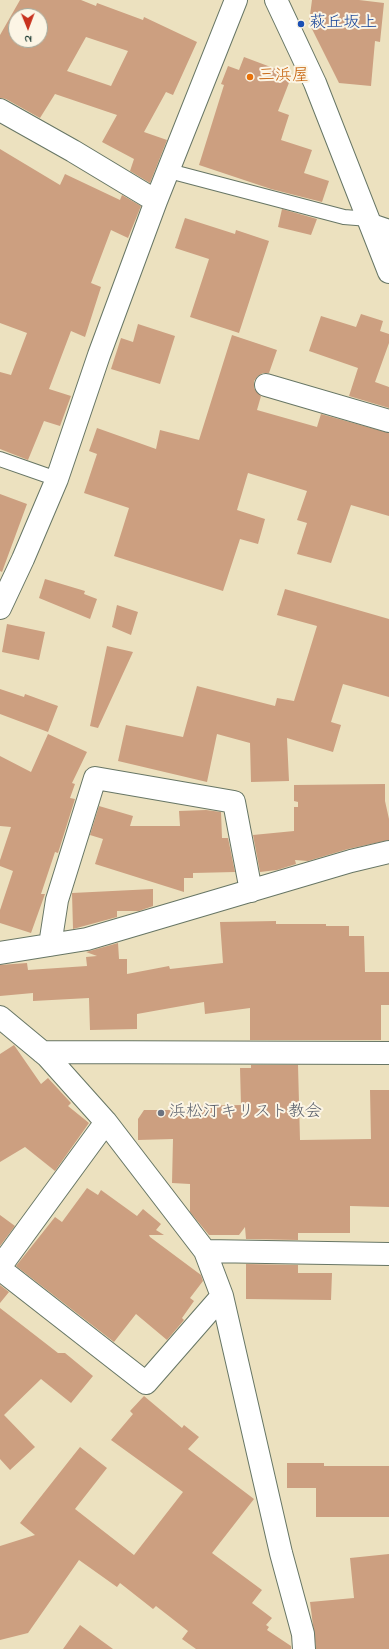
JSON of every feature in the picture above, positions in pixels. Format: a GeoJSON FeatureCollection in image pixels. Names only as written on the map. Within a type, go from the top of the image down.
{"type":"FeatureCollection","features":[{"type":"Feature","properties":{"kind":"street"},"geometry":{"type":"LineString","coordinates":[[3,597],[57,479],[99,355],[156,201],[236,0]]}},
{"type":"Feature","properties":{"kind":"street"},"geometry":{"type":"LineString","coordinates":[[276,0],[376,225],[389,272]]}},
{"type":"Feature","properties":{"kind":"street"},"geometry":{"type":"LineString","coordinates":[[0,110],[73,151],[156,201]]}},
{"type":"Feature","properties":{"kind":"street"},"geometry":{"type":"LineString","coordinates":[[266,385],[389,421]]}},
{"type":"Feature","properties":{"kind":"street"},"geometry":{"type":"LineString","coordinates":[[50,945],[57,900],[95,778],[234,802],[251,891]]}},
{"type":"Feature","properties":{"kind":"street"},"geometry":{"type":"LineString","coordinates":[[0,952],[87,939],[351,861],[389,852]]}},
{"type":"Feature","properties":{"kind":"street"},"geometry":{"type":"LineString","coordinates":[[0,1017],[42,1052],[106,1122],[205,1251],[222,1296],[281,1553],[303,1634],[304,1649]]}},
{"type":"Feature","properties":{"kind":"street"},"geometry":{"type":"LineString","coordinates":[[42,1052],[389,1053]]}},
{"type":"Feature","properties":{"kind":"street"},"geometry":{"type":"LineString","coordinates":[[106,1122],[0,1268],[146,1383],[222,1296]]}},
{"type":"Feature","properties":{"kind":"street"},"geometry":{"type":"LineString","coordinates":[[205,1251],[389,1254]]}},
{"type":"Feature","properties":{"kind":"lane"},"geometry":{"type":"LineString","coordinates":[[169,171],[376,225]]}},
{"type":"Feature","properties":{"kind":"lane"},"geometry":{"type":"LineString","coordinates":[[0,459],[57,479]]}},
{"type":"Feature","properties":{"kind":"building"},"geometry":{"type":"Polygon","coordinates":[[[20,0],[81,0],[96,6],[97,3],[143,20],[144,17],[197,42],[173,95],[166,92],[144,132],[167,140],[150,183],[130,171],[134,159],[102,142],[117,115],[55,94],[40,118],[6,99],[0,98],[0,35],[8,21],[8,48],[48,48],[48,8],[15,8],[20,0]],[[86,37],[67,71],[111,86],[128,51],[86,37]]]}},
{"type":"Feature","properties":{"kind":"building"},"geometry":{"type":"Polygon","coordinates":[[[312,0],[359,0],[384,3],[380,42],[375,41],[371,86],[339,83],[309,23],[312,0]]]}},
{"type":"Feature","properties":{"kind":"building"},"geometry":{"type":"Polygon","coordinates":[[[244,57],[292,75],[278,111],[289,115],[281,140],[312,150],[304,173],[329,181],[322,202],[271,189],[199,165],[224,85],[221,84],[228,66],[239,70],[244,57]]]}},
{"type":"Feature","properties":{"kind":"building"},"geometry":{"type":"Polygon","coordinates":[[[0,149],[60,185],[65,174],[120,200],[122,195],[141,206],[128,238],[111,230],[91,283],[101,287],[85,337],[71,331],[49,389],[71,396],[60,426],[44,421],[28,460],[0,449],[0,372],[11,375],[27,333],[0,323],[0,149]]]}},
{"type":"Feature","properties":{"kind":"building"},"geometry":{"type":"Polygon","coordinates":[[[282,209],[317,219],[311,235],[278,227],[282,209]]]}},
{"type":"Feature","properties":{"kind":"building"},"geometry":{"type":"Polygon","coordinates":[[[185,218],[235,234],[236,230],[269,241],[239,333],[190,317],[209,259],[175,248],[185,218]]]}},
{"type":"Feature","properties":{"kind":"building"},"geometry":{"type":"Polygon","coordinates":[[[361,314],[383,321],[380,331],[389,334],[389,343],[375,382],[389,387],[389,408],[349,396],[358,368],[309,351],[321,316],[356,327],[361,314]]]}},
{"type":"Feature","properties":{"kind":"building"},"geometry":{"type":"Polygon","coordinates":[[[138,324],[175,336],[160,384],[111,369],[121,338],[133,342],[138,324]]]}},
{"type":"Feature","properties":{"kind":"building"},"geometry":{"type":"Polygon","coordinates":[[[232,335],[277,350],[269,373],[263,373],[254,381],[254,388],[261,396],[257,410],[317,427],[321,414],[389,433],[389,516],[351,505],[331,563],[297,554],[307,523],[297,520],[307,491],[248,473],[237,510],[265,519],[258,544],[240,539],[223,591],[114,556],[129,508],[84,493],[97,454],[89,451],[97,428],[156,449],[160,430],[199,440],[232,335]]]}},
{"type":"Feature","properties":{"kind":"building"},"geometry":{"type":"Polygon","coordinates":[[[0,494],[27,504],[2,572],[0,571],[0,494]]]}},
{"type":"Feature","properties":{"kind":"building"},"geometry":{"type":"Polygon","coordinates":[[[45,579],[85,591],[84,594],[97,599],[90,619],[39,598],[45,579]]]}},
{"type":"Feature","properties":{"kind":"building"},"geometry":{"type":"Polygon","coordinates":[[[285,589],[389,619],[389,697],[343,684],[331,722],[341,725],[333,752],[287,738],[289,781],[251,782],[250,743],[217,734],[207,782],[118,761],[126,725],[183,737],[197,686],[275,706],[277,698],[294,701],[317,626],[277,615],[285,589]]]}},
{"type":"Feature","properties":{"kind":"building"},"geometry":{"type":"Polygon","coordinates":[[[117,605],[138,612],[131,635],[112,627],[117,605]]]}},
{"type":"Feature","properties":{"kind":"building"},"geometry":{"type":"Polygon","coordinates":[[[7,624],[45,632],[39,660],[2,652],[7,624]]]}},
{"type":"Feature","properties":{"kind":"building"},"geometry":{"type":"Polygon","coordinates":[[[107,646],[133,652],[98,728],[90,726],[107,646]]]}},
{"type":"Feature","properties":{"kind":"building"},"geometry":{"type":"Polygon","coordinates":[[[0,689],[24,697],[25,694],[58,706],[48,732],[0,714],[0,689]]]}},
{"type":"Feature","properties":{"kind":"building"},"geometry":{"type":"Polygon","coordinates":[[[48,734],[87,752],[72,783],[75,784],[70,798],[75,799],[58,853],[55,852],[41,894],[45,894],[31,933],[0,923],[0,910],[13,871],[0,866],[0,860],[11,827],[0,826],[0,756],[31,772],[48,734]]]}},
{"type":"Feature","properties":{"kind":"building"},"geometry":{"type":"Polygon","coordinates":[[[385,784],[385,801],[389,819],[389,840],[348,849],[308,861],[295,860],[296,864],[277,870],[260,872],[253,835],[294,831],[294,807],[298,807],[298,802],[294,801],[294,785],[385,784]]]}},
{"type":"Feature","properties":{"kind":"building"},"geometry":{"type":"Polygon","coordinates":[[[99,806],[133,816],[130,826],[180,826],[179,811],[206,810],[221,812],[222,838],[228,838],[235,872],[193,873],[193,878],[184,878],[184,892],[95,864],[103,839],[90,835],[99,806]]]}},
{"type":"Feature","properties":{"kind":"building"},"geometry":{"type":"Polygon","coordinates":[[[153,889],[153,906],[139,911],[117,911],[117,917],[73,929],[72,893],[153,889]]]}},
{"type":"Feature","properties":{"kind":"building"},"geometry":{"type":"Polygon","coordinates":[[[276,921],[276,924],[326,924],[326,926],[349,926],[349,936],[364,936],[365,972],[389,972],[389,1005],[381,1005],[381,1040],[250,1040],[250,1008],[205,1014],[204,1002],[137,1014],[137,1029],[90,1030],[89,998],[33,1001],[33,993],[0,996],[0,965],[27,963],[28,970],[87,966],[86,957],[97,956],[86,952],[118,943],[119,959],[127,959],[127,974],[169,966],[170,969],[223,963],[220,922],[276,921]]]}},
{"type":"Feature","properties":{"kind":"building"},"geometry":{"type":"Polygon","coordinates":[[[14,1045],[41,1084],[48,1078],[71,1103],[68,1106],[89,1123],[55,1171],[25,1147],[0,1162],[0,1054],[14,1045]]]}},
{"type":"Feature","properties":{"kind":"building"},"geometry":{"type":"Polygon","coordinates":[[[251,1065],[298,1065],[300,1140],[371,1139],[370,1090],[389,1090],[389,1207],[350,1206],[350,1233],[298,1233],[298,1240],[246,1239],[245,1227],[239,1235],[209,1235],[190,1212],[190,1184],[172,1183],[173,1139],[138,1140],[138,1119],[144,1110],[191,1110],[191,1106],[241,1105],[240,1068],[251,1068],[251,1065]]]}},
{"type":"Feature","properties":{"kind":"building"},"geometry":{"type":"Polygon","coordinates":[[[87,1188],[98,1195],[101,1190],[137,1216],[143,1209],[161,1224],[156,1230],[164,1235],[149,1235],[150,1237],[201,1275],[203,1281],[190,1298],[194,1301],[182,1318],[184,1320],[167,1340],[136,1314],[114,1342],[16,1266],[55,1217],[62,1222],[87,1188]]]}},
{"type":"Feature","properties":{"kind":"building"},"geometry":{"type":"Polygon","coordinates":[[[0,1215],[15,1226],[0,1246],[0,1215]]]}},
{"type":"Feature","properties":{"kind":"building"},"geometry":{"type":"Polygon","coordinates":[[[246,1264],[298,1265],[298,1273],[332,1273],[331,1300],[246,1299],[246,1264]]]}},
{"type":"Feature","properties":{"kind":"building"},"geometry":{"type":"Polygon","coordinates":[[[0,1285],[9,1292],[0,1303],[0,1285]]]}},
{"type":"Feature","properties":{"kind":"building"},"geometry":{"type":"Polygon","coordinates":[[[0,1308],[58,1353],[65,1353],[93,1376],[71,1403],[41,1379],[4,1415],[35,1447],[10,1470],[0,1459],[0,1308]]]}},
{"type":"Feature","properties":{"kind":"building"},"geometry":{"type":"Polygon","coordinates":[[[144,1396],[182,1428],[184,1425],[199,1437],[188,1449],[254,1499],[212,1553],[262,1590],[252,1603],[272,1618],[266,1625],[269,1627],[267,1630],[291,1646],[291,1649],[196,1649],[182,1639],[188,1631],[156,1606],[153,1609],[120,1583],[117,1587],[79,1560],[28,1633],[0,1640],[0,1546],[35,1535],[20,1523],[80,1447],[107,1468],[75,1509],[134,1555],[183,1492],[111,1440],[133,1414],[130,1411],[144,1396]]]}},
{"type":"Feature","properties":{"kind":"building"},"geometry":{"type":"Polygon","coordinates":[[[287,1463],[324,1463],[324,1466],[389,1466],[389,1517],[316,1517],[316,1488],[287,1488],[287,1463]]]}},
{"type":"Feature","properties":{"kind":"building"},"geometry":{"type":"Polygon","coordinates":[[[389,1554],[389,1649],[316,1649],[310,1602],[354,1598],[350,1558],[389,1554]]]}},
{"type":"Feature","properties":{"kind":"building"},"geometry":{"type":"Polygon","coordinates":[[[80,1625],[113,1649],[63,1649],[80,1625]]]}},
{"type":"Feature","properties":{"kind":"place","name":"萩丘坂上"},"geometry":{"type":"Point","coordinates":[301,24]}},
{"type":"Feature","properties":{"kind":"place","name":"三浜屋"},"geometry":{"type":"Point","coordinates":[250,77]}},
{"type":"Feature","properties":{"kind":"place","name":"浜松汀キリスト教会"},"geometry":{"type":"Point","coordinates":[161,1113]}}]}
